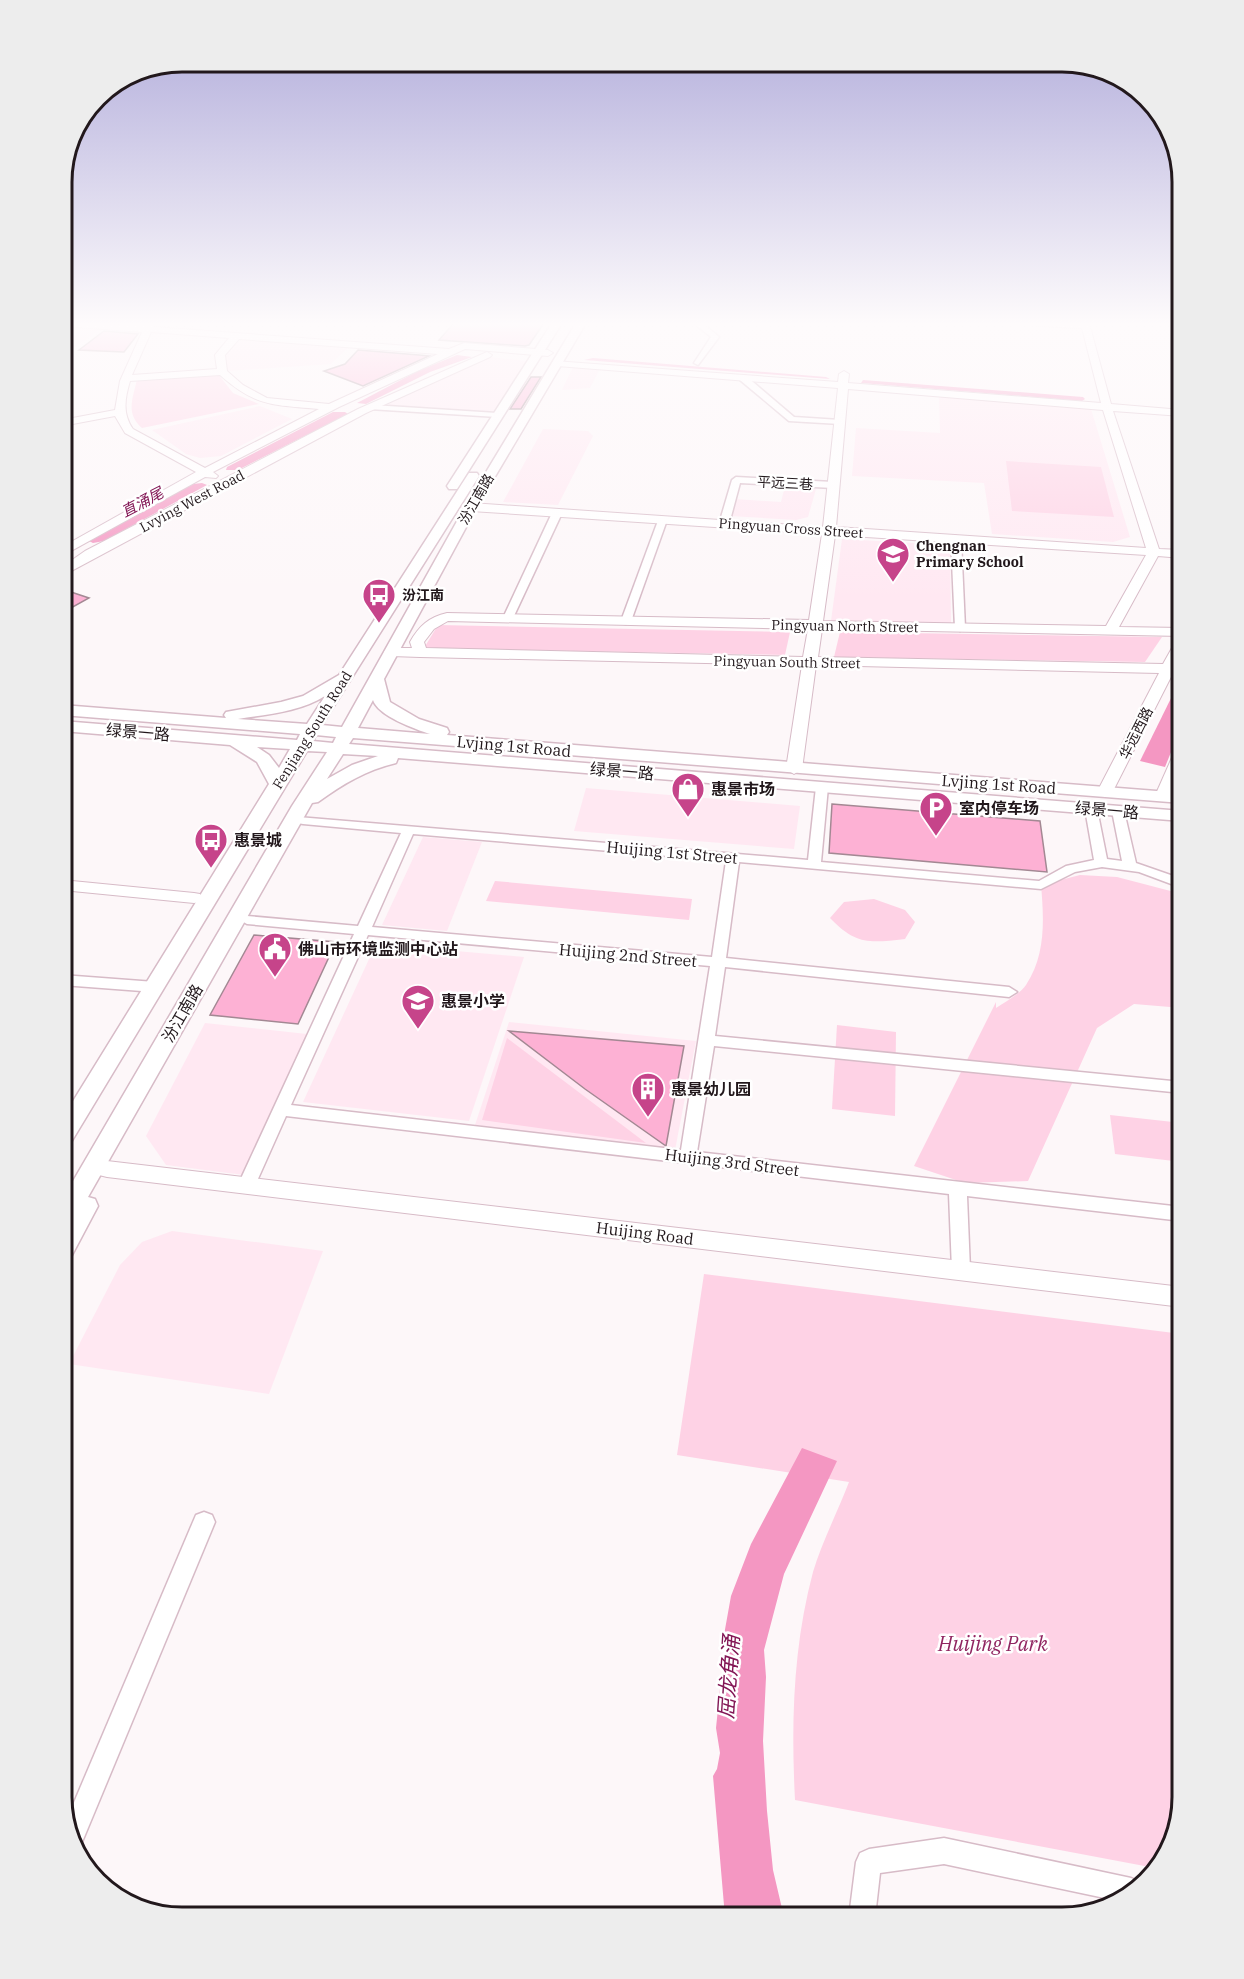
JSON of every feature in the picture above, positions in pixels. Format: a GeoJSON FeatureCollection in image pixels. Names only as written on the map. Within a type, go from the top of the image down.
{"type":"FeatureCollection","features":[{"type":"Feature","properties":{"kind":"main road","name":"汾江南路"},"geometry":{"type":"LineString","coordinates":[[400,648],[531,415]]}},
{"type":"Feature","properties":{"kind":"main road","name":"Fenjiang South Road"},"geometry":{"type":"LineString","coordinates":[[72,1120],[148,987],[276,780],[301,746],[456,504],[460,485],[503,416]]}},
{"type":"Feature","properties":{"kind":"main road"},"geometry":{"type":"LineString","coordinates":[[72,1232],[208,978],[247,920],[347,732],[422,616],[478,508]]}},
{"type":"Feature","properties":{"kind":"main road"},"geometry":{"type":"LineString","coordinates":[[197,720],[283,707],[309,699],[346,675]]}},
{"type":"Feature","properties":{"kind":"main road"},"geometry":{"type":"LineString","coordinates":[[377,687],[382,704],[413,723],[476,743]]}},
{"type":"Feature","properties":{"kind":"main road","name":"Lvjing 1st Road"},"geometry":{"type":"LineString","coordinates":[[72,711],[1172,797]]}},
{"type":"Feature","properties":{"kind":"main road","name":"绿景一路"},"geometry":{"type":"LineString","coordinates":[[72,727],[1172,815]]}},
{"type":"Feature","properties":{"kind":"main road"},"geometry":{"type":"LineString","coordinates":[[72,1100],[148,987],[194,898],[258,792],[276,780],[272,766],[256,752],[226,740]]}},
{"type":"Feature","properties":{"kind":"main road"},"geometry":{"type":"LineString","coordinates":[[307,807],[348,772],[371,762],[413,755]]}},
{"type":"Feature","properties":{"kind":"main road","name":"汾江南路"},"geometry":{"type":"LineString","coordinates":[[72,1204],[208,978],[307,807]]}},
{"type":"Feature","properties":{"kind":"street"},"geometry":{"type":"LineString","coordinates":[[72,421],[102,415]]}},
{"type":"Feature","properties":{"kind":"street"},"geometry":{"type":"LineString","coordinates":[[121,415],[122,423],[129,431],[203,473],[228,482]]}},
{"type":"Feature","properties":{"kind":"street","name":"Lvying West Road"},"geometry":{"type":"LineString","coordinates":[[74,540],[315,415]]}},
{"type":"Feature","properties":{"kind":"street","name":"Lvying West Road"},"geometry":{"type":"LineString","coordinates":[[72,566],[90,554],[356,415]]}},
{"type":"Feature","properties":{"kind":"street"},"geometry":{"type":"LineString","coordinates":[[494,415],[503,416]]}},
{"type":"Feature","properties":{"kind":"street"},"geometry":{"type":"LineString","coordinates":[[788,415],[792,419],[840,422]]}},
{"type":"Feature","properties":{"kind":"street"},"geometry":{"type":"LineString","coordinates":[[794,769],[829,531],[841,415]]}},
{"type":"Feature","properties":{"kind":"street"},"geometry":{"type":"LineString","coordinates":[[1110,415],[1154,552],[1110,630]]}},
{"type":"Feature","properties":{"kind":"street","name":"平远三巷"},"geometry":{"type":"LineString","coordinates":[[724,524],[736,480],[833,485]]}},
{"type":"Feature","properties":{"kind":"street","name":"Pingyuan Cross Street"},"geometry":{"type":"LineString","coordinates":[[478,508],[1172,553]]}},
{"type":"Feature","properties":{"kind":"street"},"geometry":{"type":"LineString","coordinates":[[508,618],[557,513]]}},
{"type":"Feature","properties":{"kind":"street"},"geometry":{"type":"LineString","coordinates":[[626,621],[662,520]]}},
{"type":"Feature","properties":{"kind":"street"},"geometry":{"type":"LineString","coordinates":[[956,539],[960,628]]}},
{"type":"Feature","properties":{"kind":"street"},"geometry":{"type":"LineString","coordinates":[[74,540],[90,554]]}},
{"type":"Feature","properties":{"kind":"street","name":"Pingyuan North Street"},"geometry":{"type":"LineString","coordinates":[[422,616],[1172,632]]}},
{"type":"Feature","properties":{"kind":"street"},"geometry":{"type":"LineString","coordinates":[[420,653],[417,642],[425,627],[438,619],[447,617]]}},
{"type":"Feature","properties":{"kind":"street","name":"Pingyuan South Street"},"geometry":{"type":"LineString","coordinates":[[400,648],[420,653],[1172,669]]}},
{"type":"Feature","properties":{"kind":"street","name":"华远西路"},"geometry":{"type":"LineString","coordinates":[[1105,792],[1172,676]]}},
{"type":"Feature","properties":{"kind":"street"},"geometry":{"type":"LineString","coordinates":[[1163,796],[1172,776]]}},
{"type":"Feature","properties":{"kind":"street"},"geometry":{"type":"LineString","coordinates":[[814,864],[822,787]]}},
{"type":"Feature","properties":{"kind":"street","name":"Huijing 1st Street"},"geometry":{"type":"LineString","coordinates":[[307,807],[409,829],[1041,885],[1073,868],[1101,861]]}},
{"type":"Feature","properties":{"kind":"street"},"geometry":{"type":"LineString","coordinates":[[1091,809],[1101,861],[1130,866],[1172,881]]}},
{"type":"Feature","properties":{"kind":"street"},"geometry":{"type":"LineString","coordinates":[[1118,811],[1130,866]]}},
{"type":"Feature","properties":{"kind":"street"},"geometry":{"type":"LineString","coordinates":[[247,1185],[409,829]]}},
{"type":"Feature","properties":{"kind":"street"},"geometry":{"type":"LineString","coordinates":[[688,1157],[733,857]]}},
{"type":"Feature","properties":{"kind":"street"},"geometry":{"type":"LineString","coordinates":[[72,886],[194,898]]}},
{"type":"Feature","properties":{"kind":"street","name":"Huijing 2nd Street"},"geometry":{"type":"LineString","coordinates":[[247,920],[718,962],[1009,992]]}},
{"type":"Feature","properties":{"kind":"street"},"geometry":{"type":"LineString","coordinates":[[72,981],[148,987]]}},
{"type":"Feature","properties":{"kind":"street"},"geometry":{"type":"LineString","coordinates":[[707,1041],[1172,1087]]}},
{"type":"Feature","properties":{"kind":"street","name":"Huijing 3rd Street"},"geometry":{"type":"LineString","coordinates":[[281,1110],[1172,1213]]}},
{"type":"Feature","properties":{"kind":"street","name":"Huijing Road"},"geometry":{"type":"LineString","coordinates":[[107,1169],[1172,1296]]}},
{"type":"Feature","properties":{"kind":"street"},"geometry":{"type":"LineString","coordinates":[[958,1188],[961,1270]]}},
{"type":"Feature","properties":{"kind":"street"},"geometry":{"type":"LineString","coordinates":[[76,1826],[204,1522]]}},
{"type":"Feature","properties":{"kind":"street"},"geometry":{"type":"LineString","coordinates":[[863,1907],[869,1862],[944,1851],[1122,1889]]}},
{"type":"Feature","properties":{"kind":"shaded area"},"geometry":{"type":"Polygon","coordinates":[[[218,415],[283,415],[292,419],[221,456],[200,458],[186,454],[152,430],[218,415]]]}},
{"type":"Feature","properties":{"kind":"shaded area"},"geometry":{"type":"Polygon","coordinates":[[[940,415],[1093,415],[1130,537],[1113,542],[992,534],[984,483],[852,476],[856,428],[940,433],[940,415]]]}},
{"type":"Feature","properties":{"kind":"shaded area"},"geometry":{"type":"Polygon","coordinates":[[[543,429],[588,431],[593,436],[558,505],[503,502],[543,429]]]}},
{"type":"Feature","properties":{"kind":"shaded area"},"geometry":{"type":"Polygon","coordinates":[[[785,486],[816,489],[808,517],[796,520],[730,516],[735,499],[781,502],[785,486]]]}},
{"type":"Feature","properties":{"kind":"shaded area","name":"Chengnan Primary School"},"geometry":{"type":"Polygon","coordinates":[[[842,539],[950,545],[951,623],[831,621],[842,539]]]}},
{"type":"Feature","properties":{"kind":"shaded area","name":"惠景市场"},"geometry":{"type":"Polygon","coordinates":[[[586,788],[800,806],[794,849],[574,831],[586,788]]]}},
{"type":"Feature","properties":{"kind":"shaded area"},"geometry":{"type":"Polygon","coordinates":[[[423,837],[482,842],[447,931],[382,925],[423,837]]]}},
{"type":"Feature","properties":{"kind":"shaded area","name":"惠景小学"},"geometry":{"type":"Polygon","coordinates":[[[376,944],[524,957],[469,1121],[303,1102],[376,944]]]}},
{"type":"Feature","properties":{"kind":"shaded area"},"geometry":{"type":"Polygon","coordinates":[[[509,1022],[696,1041],[675,1150],[475,1125],[509,1022]]]}},
{"type":"Feature","properties":{"kind":"shaded area"},"geometry":{"type":"Polygon","coordinates":[[[205,1023],[307,1034],[244,1175],[166,1165],[146,1136],[205,1023]]]}},
{"type":"Feature","properties":{"kind":"shaded area"},"geometry":{"type":"Polygon","coordinates":[[[172,1231],[323,1251],[269,1394],[72,1364],[72,1358],[120,1265],[142,1242],[172,1231]]]}},
{"type":"Feature","properties":{"kind":"green space"},"geometry":{"type":"Polygon","coordinates":[[[133,415],[204,415],[142,428],[133,415]]]}},
{"type":"Feature","properties":{"kind":"green space"},"geometry":{"type":"Polygon","coordinates":[[[1006,461],[1101,467],[1114,517],[1012,511],[1006,461]]]}},
{"type":"Feature","properties":{"kind":"green space"},"geometry":{"type":"Polygon","coordinates":[[[438,625],[790,632],[785,655],[424,648],[438,625]]]}},
{"type":"Feature","properties":{"kind":"green space"},"geometry":{"type":"Polygon","coordinates":[[[840,632],[1162,637],[1145,662],[834,657],[840,632]]]}},
{"type":"Feature","properties":{"kind":"green space"},"geometry":{"type":"Polygon","coordinates":[[[1080,875],[1117,877],[1172,891],[1172,1007],[1134,1004],[1097,1028],[1028,1181],[965,1183],[914,1166],[996,1002],[996,1008],[1016,995],[1033,973],[1042,936],[1041,885],[1080,875]]]}},
{"type":"Feature","properties":{"kind":"green space"},"geometry":{"type":"Polygon","coordinates":[[[495,881],[692,899],[689,920],[486,901],[495,881]]]}},
{"type":"Feature","properties":{"kind":"green space"},"geometry":{"type":"Polygon","coordinates":[[[874,899],[905,910],[915,922],[905,939],[872,941],[856,938],[830,918],[844,902],[874,899]]]}},
{"type":"Feature","properties":{"kind":"green space"},"geometry":{"type":"Polygon","coordinates":[[[837,1025],[896,1032],[895,1116],[832,1109],[837,1025]]]}},
{"type":"Feature","properties":{"kind":"green space"},"geometry":{"type":"Polygon","coordinates":[[[507,1038],[646,1143],[482,1120],[507,1038]]]}},
{"type":"Feature","properties":{"kind":"green space"},"geometry":{"type":"Polygon","coordinates":[[[1110,1115],[1172,1122],[1172,1161],[1115,1154],[1110,1115]]]}},
{"type":"Feature","properties":{"kind":"green space","name":"Huijing Park"},"geometry":{"type":"Polygon","coordinates":[[[704,1274],[1172,1333],[1172,1797],[1164,1839],[1147,1866],[795,1800],[793,1742],[795,1685],[801,1628],[813,1572],[849,1482],[677,1455],[704,1274]]]}},
{"type":"Feature","properties":{"kind":"water"},"geometry":{"type":"Polygon","coordinates":[[[327,415],[345,415],[238,470],[226,470],[227,467],[327,415]]]}},
{"type":"Feature","properties":{"kind":"water"},"geometry":{"type":"Polygon","coordinates":[[[193,484],[207,485],[104,541],[93,543],[87,540],[193,484]]]}},
{"type":"Feature","properties":{"kind":"water"},"geometry":{"type":"Polygon","coordinates":[[[1172,696],[1172,750],[1165,767],[1140,761],[1172,696]]]}},
{"type":"Feature","properties":{"kind":"water","name":"屈龙角涌"},"geometry":{"type":"Polygon","coordinates":[[[802,1448],[837,1461],[784,1574],[764,1650],[766,1677],[763,1741],[767,1811],[773,1870],[782,1907],[724,1907],[713,1776],[720,1753],[716,1728],[721,1679],[726,1663],[724,1635],[731,1596],[751,1544],[802,1448]]]}},
{"type":"Feature","properties":{"kind":"building"},"geometry":{"type":"Polygon","coordinates":[[[72,592],[89,598],[72,607],[72,592]]]}},
{"type":"Feature","properties":{"kind":"building","name":"室内停车场"},"geometry":{"type":"Polygon","coordinates":[[[832,804],[1040,821],[1047,872],[829,853],[832,804]]]}},
{"type":"Feature","properties":{"kind":"building","name":"佛山市环境监测中心站"},"geometry":{"type":"Polygon","coordinates":[[[254,935],[336,942],[298,1024],[210,1015],[254,935]]]}},
{"type":"Feature","properties":{"kind":"building","name":"惠景幼儿园"},"geometry":{"type":"Polygon","coordinates":[[[509,1031],[684,1046],[666,1146],[585,1089],[509,1031]]]}},
{"type":"Feature","properties":{"kind":"place","name":"Chengnan Primary School"},"geometry":{"type":"Point","coordinates":[893,583]}},
{"type":"Feature","properties":{"kind":"place","name":"汾江南"},"geometry":{"type":"Point","coordinates":[379,624]}},
{"type":"Feature","properties":{"kind":"place","name":"惠景市场"},"geometry":{"type":"Point","coordinates":[688,818]}},
{"type":"Feature","properties":{"kind":"place","name":"室内停车场"},"geometry":{"type":"Point","coordinates":[936,837]}},
{"type":"Feature","properties":{"kind":"place","name":"惠景城"},"geometry":{"type":"Point","coordinates":[211,869]}},
{"type":"Feature","properties":{"kind":"place","name":"佛山市环境监测中心站"},"geometry":{"type":"Point","coordinates":[275,978]}},
{"type":"Feature","properties":{"kind":"place","name":"惠景小学"},"geometry":{"type":"Point","coordinates":[418,1030]}},
{"type":"Feature","properties":{"kind":"place","name":"惠景幼儿园"},"geometry":{"type":"Point","coordinates":[648,1118]}},
{"type":"Feature","properties":{"kind":"water label","name":"直涌尾"},"geometry":{"type":"Point","coordinates":[142,502]}}]}
